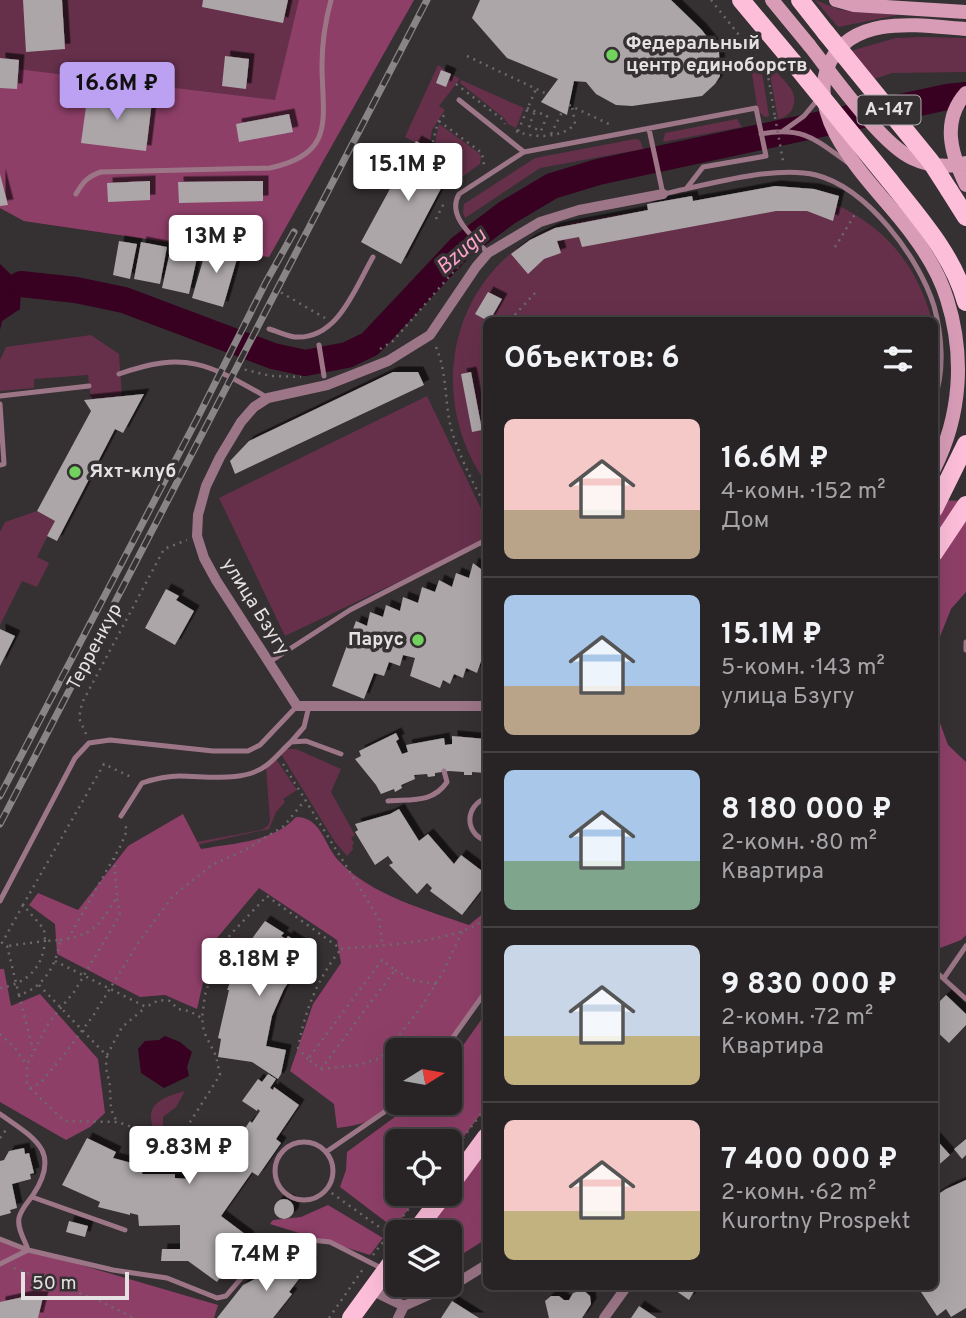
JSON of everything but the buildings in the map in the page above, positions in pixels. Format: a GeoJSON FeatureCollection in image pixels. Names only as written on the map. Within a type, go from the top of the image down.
{"type":"FeatureCollection","features":[{"type":"Feature","properties":{"kind":"main road","name":"А-147"},"geometry":{"type":"LineString","coordinates":[[741,0],[944,251],[956,272],[966,302]]}},
{"type":"Feature","properties":{"kind":"main road","name":"А-147"},"geometry":{"type":"LineString","coordinates":[[772,0],[863,113],[910,158],[939,166],[966,163]]}},
{"type":"Feature","properties":{"kind":"main road","name":"А-147"},"geometry":{"type":"LineString","coordinates":[[800,0],[931,162],[960,187]]}},
{"type":"Feature","properties":{"kind":"main road"},"geometry":{"type":"LineString","coordinates":[[836,0],[854,5],[966,12]]}},
{"type":"Feature","properties":{"kind":"main road"},"geometry":{"type":"LineString","coordinates":[[823,92],[825,76],[835,53],[864,32],[895,26],[966,29]]}},
{"type":"Feature","properties":{"kind":"main road","name":"А-147"},"geometry":{"type":"LineString","coordinates":[[823,92],[827,113],[838,139],[855,167],[912,233],[930,260],[947,298],[959,368],[958,388],[956,413],[938,459]]}},
{"type":"Feature","properties":{"kind":"main road","name":"А-147"},"geometry":{"type":"LineString","coordinates":[[966,93],[955,109],[949,134],[966,218]]}},
{"type":"Feature","properties":{"kind":"main road"},"geometry":{"type":"LineString","coordinates":[[938,501],[966,444]]}},
{"type":"Feature","properties":{"kind":"main road"},"geometry":{"type":"LineString","coordinates":[[938,547],[963,514]]}},
{"type":"Feature","properties":{"kind":"main road"},"geometry":{"type":"LineString","coordinates":[[462,1170],[483,1141]]}},
{"type":"Feature","properties":{"kind":"main road"},"geometry":{"type":"LineString","coordinates":[[424,1220],[435,1206]]}},
{"type":"Feature","properties":{"kind":"main road"},"geometry":{"type":"LineString","coordinates":[[351,1318],[385,1271]]}},
{"type":"Feature","properties":{"kind":"street","name":"улица Бзугу"},"geometry":{"type":"LineString","coordinates":[[303,706],[268,663],[216,580],[204,558],[197,536],[198,515],[206,486],[241,422],[254,407],[268,398],[325,378],[388,361],[430,335],[488,253],[540,222],[559,215],[663,194]]}},
{"type":"Feature","properties":{"kind":"street"},"geometry":{"type":"LineString","coordinates":[[303,706],[483,706]]}},
{"type":"Feature","properties":{"kind":"street"},"geometry":{"type":"LineString","coordinates":[[398,1318],[404,1306],[460,1281],[483,1267]]}},
{"type":"Feature","properties":{"kind":"street"},"geometry":{"type":"LineString","coordinates":[[371,1290],[404,1306]]}},
{"type":"Feature","properties":{"kind":"street"},"geometry":{"type":"LineString","coordinates":[[604,1318],[625,1290]]}},
{"type":"Feature","properties":{"kind":"lane"},"geometry":{"type":"LineString","coordinates":[[76,194],[83,181],[102,172],[270,168],[302,156],[315,144],[324,127],[322,64],[324,28],[331,0]]}},
{"type":"Feature","properties":{"kind":"lane"},"geometry":{"type":"LineString","coordinates":[[780,131],[804,116],[823,92]]}},
{"type":"Feature","properties":{"kind":"lane"},"geometry":{"type":"LineString","coordinates":[[459,100],[524,152]]}},
{"type":"Feature","properties":{"kind":"lane"},"geometry":{"type":"LineString","coordinates":[[488,253],[455,214],[454,203],[459,194],[524,152],[756,108],[766,156],[703,167],[686,190]]}},
{"type":"Feature","properties":{"kind":"lane"},"geometry":{"type":"LineString","coordinates":[[649,129],[663,194],[785,172],[826,178],[863,201],[893,232],[923,280],[936,317]]}},
{"type":"Feature","properties":{"kind":"lane"},"geometry":{"type":"LineString","coordinates":[[761,134],[780,131],[812,137],[855,167]]}},
{"type":"Feature","properties":{"kind":"lane"},"geometry":{"type":"LineString","coordinates":[[269,329],[294,337],[318,334],[334,323],[373,257]]}},
{"type":"Feature","properties":{"kind":"lane"},"geometry":{"type":"LineString","coordinates":[[938,323],[941,369],[938,382]]}},
{"type":"Feature","properties":{"kind":"lane"},"geometry":{"type":"LineString","coordinates":[[318,334],[325,378]]}},
{"type":"Feature","properties":{"kind":"lane"},"geometry":{"type":"LineString","coordinates":[[119,374],[169,360],[190,362],[234,379],[268,398]]}},
{"type":"Feature","properties":{"kind":"lane"},"geometry":{"type":"LineString","coordinates":[[0,396],[89,386]]}},
{"type":"Feature","properties":{"kind":"lane"},"geometry":{"type":"LineString","coordinates":[[0,404],[4,464],[0,465]]}},
{"type":"Feature","properties":{"kind":"lane"},"geometry":{"type":"LineString","coordinates":[[268,663],[350,610],[483,542]]}},
{"type":"Feature","properties":{"kind":"lane"},"geometry":{"type":"LineString","coordinates":[[966,642],[966,650]]}},
{"type":"Feature","properties":{"kind":"lane"},"geometry":{"type":"LineString","coordinates":[[0,901],[75,758],[89,743],[110,740],[213,751],[248,751],[260,745],[303,706]]}},
{"type":"Feature","properties":{"kind":"lane"},"geometry":{"type":"LineString","coordinates":[[121,816],[142,783],[178,776],[216,778],[248,773],[265,767],[304,727],[303,706]]}},
{"type":"Feature","properties":{"kind":"lane"},"geometry":{"type":"LineString","coordinates":[[291,742],[306,741],[341,754]]}},
{"type":"Feature","properties":{"kind":"lane"},"geometry":{"type":"LineString","coordinates":[[388,801],[426,798],[439,794],[446,782],[444,771]]}},
{"type":"Feature","properties":{"kind":"lane"},"geometry":{"type":"LineString","coordinates":[[483,800],[476,803],[470,816],[472,830],[483,839]]}},
{"type":"Feature","properties":{"kind":"lane"},"geometry":{"type":"LineString","coordinates":[[944,978],[966,946]]}},
{"type":"Feature","properties":{"kind":"lane"},"geometry":{"type":"LineString","coordinates":[[938,973],[966,999]]}},
{"type":"Feature","properties":{"kind":"lane"},"geometry":{"type":"LineString","coordinates":[[453,1038],[483,995]]}},
{"type":"Feature","properties":{"kind":"lane"},"geometry":{"type":"LineString","coordinates":[[326,1152],[385,1112]]}},
{"type":"Feature","properties":{"kind":"lane"},"geometry":{"type":"LineString","coordinates":[[0,1114],[34,1138],[45,1154],[46,1166],[42,1181],[19,1220],[19,1228],[28,1250]]}},
{"type":"Feature","properties":{"kind":"lane"},"geometry":{"type":"LineString","coordinates":[[309,1142],[326,1152],[332,1169],[326,1189],[313,1198],[294,1198],[279,1186],[275,1168],[277,1159],[290,1145],[309,1142]]}},
{"type":"Feature","properties":{"kind":"lane"},"geometry":{"type":"LineString","coordinates":[[32,1198],[125,1230]]}},
{"type":"Feature","properties":{"kind":"lane"},"geometry":{"type":"LineString","coordinates":[[0,1239],[28,1250],[113,1270],[167,1278],[217,1298],[226,1296],[267,1248],[302,1238],[330,1242],[385,1270]]}},
{"type":"Feature","properties":{"kind":"lane"},"geometry":{"type":"LineString","coordinates":[[1,1264],[28,1250]]}},
{"type":"Feature","properties":{"kind":"path"},"geometry":{"type":"LineString","coordinates":[[712,0],[767,70],[780,131],[783,161]]}},
{"type":"Feature","properties":{"kind":"path"},"geometry":{"type":"LineString","coordinates":[[467,56],[547,94]]}},
{"type":"Feature","properties":{"kind":"path"},"geometry":{"type":"LineString","coordinates":[[456,84],[502,119],[506,126],[533,137],[566,131],[575,124],[570,106],[628,133]]}},
{"type":"Feature","properties":{"kind":"path"},"geometry":{"type":"LineString","coordinates":[[517,132],[536,89]]}},
{"type":"Feature","properties":{"kind":"path"},"geometry":{"type":"LineString","coordinates":[[527,108],[535,111],[547,116],[541,131],[529,125],[535,111]]}},
{"type":"Feature","properties":{"kind":"path"},"geometry":{"type":"LineString","coordinates":[[431,149],[439,121],[447,112]]}},
{"type":"Feature","properties":{"kind":"path"},"geometry":{"type":"LineString","coordinates":[[551,134],[562,112]]}},
{"type":"Feature","properties":{"kind":"path"},"geometry":{"type":"LineString","coordinates":[[439,121],[482,153],[485,163],[481,170]]}},
{"type":"Feature","properties":{"kind":"path"},"geometry":{"type":"LineString","coordinates":[[436,219],[446,198]]}},
{"type":"Feature","properties":{"kind":"path"},"geometry":{"type":"LineString","coordinates":[[835,247],[863,201]]}},
{"type":"Feature","properties":{"kind":"path"},"geometry":{"type":"LineString","coordinates":[[377,351],[393,341],[468,255]]}},
{"type":"Feature","properties":{"kind":"path"},"geometry":{"type":"LineString","coordinates":[[275,289],[320,314]]}},
{"type":"Feature","properties":{"kind":"path"},"geometry":{"type":"LineString","coordinates":[[513,317],[535,293]]}},
{"type":"Feature","properties":{"kind":"path"},"geometry":{"type":"LineString","coordinates":[[430,335],[444,365],[446,397],[453,432],[483,500]]}},
{"type":"Feature","properties":{"kind":"path"},"geometry":{"type":"LineString","coordinates":[[238,368],[271,376],[325,378]]}},
{"type":"Feature","properties":{"kind":"path","name":"Терренкур"},"geometry":{"type":"LineString","coordinates":[[89,743],[79,718],[82,703],[164,549],[197,536]]}},
{"type":"Feature","properties":{"kind":"path"},"geometry":{"type":"LineString","coordinates":[[278,755],[379,919],[382,944]]}},
{"type":"Feature","properties":{"kind":"path"},"geometry":{"type":"LineString","coordinates":[[117,897],[99,926],[77,938],[7,946],[1,944],[104,764],[142,783]]}},
{"type":"Feature","properties":{"kind":"path"},"geometry":{"type":"LineString","coordinates":[[30,1088],[40,1083],[83,1029],[140,940],[173,896],[212,865],[245,850],[284,826],[305,800]]}},
{"type":"Feature","properties":{"kind":"path"},"geometry":{"type":"LineString","coordinates":[[68,939],[127,830],[121,816]]}},
{"type":"Feature","properties":{"kind":"path"},"geometry":{"type":"LineString","coordinates":[[114,857],[120,915],[61,1008],[48,1022],[27,1065],[27,1083],[30,1088],[64,1121],[118,1122],[153,1135],[174,1137],[185,1130],[220,1075],[216,1056],[204,1032],[202,1018],[205,995],[218,954],[248,913],[267,895],[341,949],[442,937],[478,926],[483,921]]}},
{"type":"Feature","properties":{"kind":"path"},"geometry":{"type":"LineString","coordinates":[[0,988],[16,984],[32,975],[44,956],[44,929],[23,905]]}},
{"type":"Feature","properties":{"kind":"path"},"geometry":{"type":"LineString","coordinates":[[341,949],[316,988],[305,1014],[298,1048],[321,1069],[358,1065],[381,1058],[420,1009],[436,984],[463,930]]}},
{"type":"Feature","properties":{"kind":"path"},"geometry":{"type":"LineString","coordinates":[[19,995],[39,985],[55,961],[60,940]]}},
{"type":"Feature","properties":{"kind":"path"},"geometry":{"type":"LineString","coordinates":[[7,946],[33,1051]]}},
{"type":"Feature","properties":{"kind":"path"},"geometry":{"type":"LineString","coordinates":[[308,1059],[382,960],[411,980],[436,984]]}},
{"type":"Feature","properties":{"kind":"path"},"geometry":{"type":"LineString","coordinates":[[55,961],[146,1007]]}},
{"type":"Feature","properties":{"kind":"path"},"geometry":{"type":"LineString","coordinates":[[321,1069],[395,970]]}},
{"type":"Feature","properties":{"kind":"path"},"geometry":{"type":"LineString","coordinates":[[39,985],[107,1056]]}},
{"type":"Feature","properties":{"kind":"path"},"geometry":{"type":"LineString","coordinates":[[118,1122],[112,1115],[109,1083],[104,1072],[107,1056],[122,1027],[159,1000],[170,1001],[178,1009],[202,1018]]}},
{"type":"Feature","properties":{"kind":"path"},"geometry":{"type":"LineString","coordinates":[[0,1034],[15,1048],[27,1065]]}},
{"type":"Feature","properties":{"kind":"path"},"geometry":{"type":"LineString","coordinates":[[462,1139],[483,1111]]}},
{"type":"Feature","properties":{"kind":"path"},"geometry":{"type":"LineString","coordinates":[[326,1189],[385,1231]]}},
{"type":"Feature","properties":{"kind":"path"},"geometry":{"type":"LineString","coordinates":[[400,1220],[411,1206]]}},
{"type":"Feature","properties":{"kind":"path"},"geometry":{"type":"LineString","coordinates":[[329,1318],[385,1239]]}},
{"type":"Feature","properties":{"kind":"path"},"geometry":{"type":"LineString","coordinates":[[1,1264],[100,1301],[134,1318]]}},
{"type":"Feature","properties":{"kind":"shaded area"},"geometry":{"type":"Polygon","coordinates":[[[0,0],[414,0],[269,257],[24,221],[0,208],[0,0]]]}},
{"type":"Feature","properties":{"kind":"shaded area"},"geometry":{"type":"Polygon","coordinates":[[[299,0],[414,0],[269,257],[24,221],[0,208],[0,67],[275,100],[299,0]]]}},
{"type":"Feature","properties":{"kind":"shaded area"},"geometry":{"type":"Polygon","coordinates":[[[815,0],[841,10],[898,15],[838,27],[815,0]]]}},
{"type":"Feature","properties":{"kind":"shaded area"},"geometry":{"type":"Polygon","coordinates":[[[896,38],[966,38],[966,72],[892,73],[874,79],[850,51],[896,38]]]}},
{"type":"Feature","properties":{"kind":"shaded area"},"geometry":{"type":"Polygon","coordinates":[[[750,62],[761,66],[769,116],[765,117],[758,111],[750,62]]]}},
{"type":"Feature","properties":{"kind":"shaded area"},"geometry":{"type":"Polygon","coordinates":[[[768,63],[793,94],[793,108],[783,118],[778,119],[768,63]]]}},
{"type":"Feature","properties":{"kind":"shaded area"},"geometry":{"type":"Polygon","coordinates":[[[438,65],[460,79],[439,106],[445,110],[432,130],[429,150],[405,137],[438,65]]]}},
{"type":"Feature","properties":{"kind":"shaded area"},"geometry":{"type":"Polygon","coordinates":[[[461,80],[524,108],[516,128],[460,83],[461,80]]]}},
{"type":"Feature","properties":{"kind":"shaded area"},"geometry":{"type":"Polygon","coordinates":[[[737,119],[742,127],[663,142],[665,133],[737,119]]]}},
{"type":"Feature","properties":{"kind":"shaded area"},"geometry":{"type":"Polygon","coordinates":[[[439,124],[481,157],[480,164],[459,179],[443,170],[451,157],[433,152],[439,124]]]}},
{"type":"Feature","properties":{"kind":"shaded area"},"geometry":{"type":"Polygon","coordinates":[[[640,140],[643,149],[540,168],[465,218],[464,204],[535,158],[640,140]]]}},
{"type":"Feature","properties":{"kind":"shaded area"},"geometry":{"type":"Polygon","coordinates":[[[775,186],[814,189],[839,196],[837,205],[871,226],[898,252],[918,283],[931,317],[483,317],[483,478],[468,452],[457,419],[453,385],[455,351],[464,319],[479,289],[501,262],[542,233],[572,223],[648,210],[647,204],[692,196],[693,201],[775,186]]]}},
{"type":"Feature","properties":{"kind":"shaded area"},"geometry":{"type":"Polygon","coordinates":[[[0,264],[21,284],[20,309],[2,321],[0,330],[0,264]]]}},
{"type":"Feature","properties":{"kind":"shaded area"},"geometry":{"type":"Polygon","coordinates":[[[91,335],[119,354],[122,396],[91,399],[88,375],[34,379],[34,388],[0,391],[0,360],[6,347],[91,335]]]}},
{"type":"Feature","properties":{"kind":"shaded area"},"geometry":{"type":"Polygon","coordinates":[[[427,396],[483,513],[483,541],[285,636],[219,498],[427,396]]]}},
{"type":"Feature","properties":{"kind":"shaded area"},"geometry":{"type":"Polygon","coordinates":[[[938,500],[966,501],[966,592],[951,609],[938,642],[938,500]]]}},
{"type":"Feature","properties":{"kind":"shaded area"},"geometry":{"type":"Polygon","coordinates":[[[37,511],[55,521],[37,557],[49,563],[37,587],[22,581],[0,625],[0,532],[5,522],[37,511]]]}},
{"type":"Feature","properties":{"kind":"shaded area"},"geometry":{"type":"Polygon","coordinates":[[[938,717],[948,745],[966,762],[966,935],[961,940],[938,949],[938,717]]]}},
{"type":"Feature","properties":{"kind":"shaded area"},"geometry":{"type":"Polygon","coordinates":[[[287,749],[296,749],[341,769],[331,792],[355,835],[351,838],[353,849],[347,856],[335,842],[281,754],[287,749]]]}},
{"type":"Feature","properties":{"kind":"shaded area"},"geometry":{"type":"Polygon","coordinates":[[[276,759],[297,790],[283,799],[285,802],[276,812],[269,829],[192,846],[191,843],[261,830],[268,826],[270,820],[266,767],[276,759]]]}},
{"type":"Feature","properties":{"kind":"shaded area"},"geometry":{"type":"Polygon","coordinates":[[[183,814],[201,849],[265,837],[296,817],[305,818],[322,833],[339,861],[352,873],[383,892],[469,925],[483,913],[483,995],[453,1038],[385,1038],[385,1113],[362,1123],[337,1128],[334,1104],[290,1071],[313,1004],[341,963],[337,940],[259,888],[212,944],[197,1009],[165,995],[140,997],[57,954],[55,924],[29,905],[38,893],[78,910],[128,846],[183,814]]]}},
{"type":"Feature","properties":{"kind":"shaded area"},"geometry":{"type":"Polygon","coordinates":[[[0,969],[4,969],[11,1006],[40,994],[98,1059],[105,1113],[90,1127],[66,1140],[0,1102],[0,969]]]}},
{"type":"Feature","properties":{"kind":"shaded area"},"geometry":{"type":"Polygon","coordinates":[[[483,1017],[483,1111],[462,1139],[462,1129],[385,1129],[385,1206],[411,1206],[400,1220],[385,1221],[340,1187],[346,1170],[347,1152],[398,1115],[462,1115],[462,1047],[483,1017]]]}},
{"type":"Feature","properties":{"kind":"shaded area"},"geometry":{"type":"Polygon","coordinates":[[[165,1036],[180,1042],[192,1052],[187,1067],[189,1076],[164,1088],[141,1073],[138,1049],[145,1041],[159,1040],[165,1036]]]}},
{"type":"Feature","properties":{"kind":"shaded area"},"geometry":{"type":"Polygon","coordinates":[[[185,1091],[176,1107],[163,1117],[163,1130],[152,1128],[151,1113],[157,1103],[185,1091]]]}},
{"type":"Feature","properties":{"kind":"shaded area"},"geometry":{"type":"Polygon","coordinates":[[[483,1153],[483,1241],[462,1254],[462,1220],[433,1220],[443,1206],[462,1206],[462,1181],[483,1153]]]}},
{"type":"Feature","properties":{"kind":"shaded area"},"geometry":{"type":"Polygon","coordinates":[[[328,1205],[383,1238],[370,1255],[270,1224],[273,1220],[301,1217],[328,1205]]]}},
{"type":"Feature","properties":{"kind":"shaded area"},"geometry":{"type":"Polygon","coordinates":[[[0,1238],[16,1246],[218,1305],[214,1318],[0,1318],[0,1238]]]}},
{"type":"Feature","properties":{"kind":"waterway","name":"Bzugu"},"geometry":{"type":"LineString","coordinates":[[21,284],[76,290],[124,300],[273,356],[305,363],[347,355],[370,344],[460,248],[508,212],[552,186],[598,172],[966,95]]}},
{"type":"Feature","properties":{"kind":"railway"},"geometry":{"type":"LineString","coordinates":[[0,824],[427,0]]}},
{"type":"Feature","properties":{"kind":"railway"},"geometry":{"type":"LineString","coordinates":[[0,796],[294,232]]}},
{"type":"Feature","properties":{"kind":"place","name":"Федеральный центр единоборств"},"geometry":{"type":"Point","coordinates":[612,55]}},
{"type":"Feature","properties":{"kind":"place","name":"Яхт-клуб"},"geometry":{"type":"Point","coordinates":[75,472]}},
{"type":"Feature","properties":{"kind":"place","name":"Парус"},"geometry":{"type":"Point","coordinates":[418,640]}}]}
